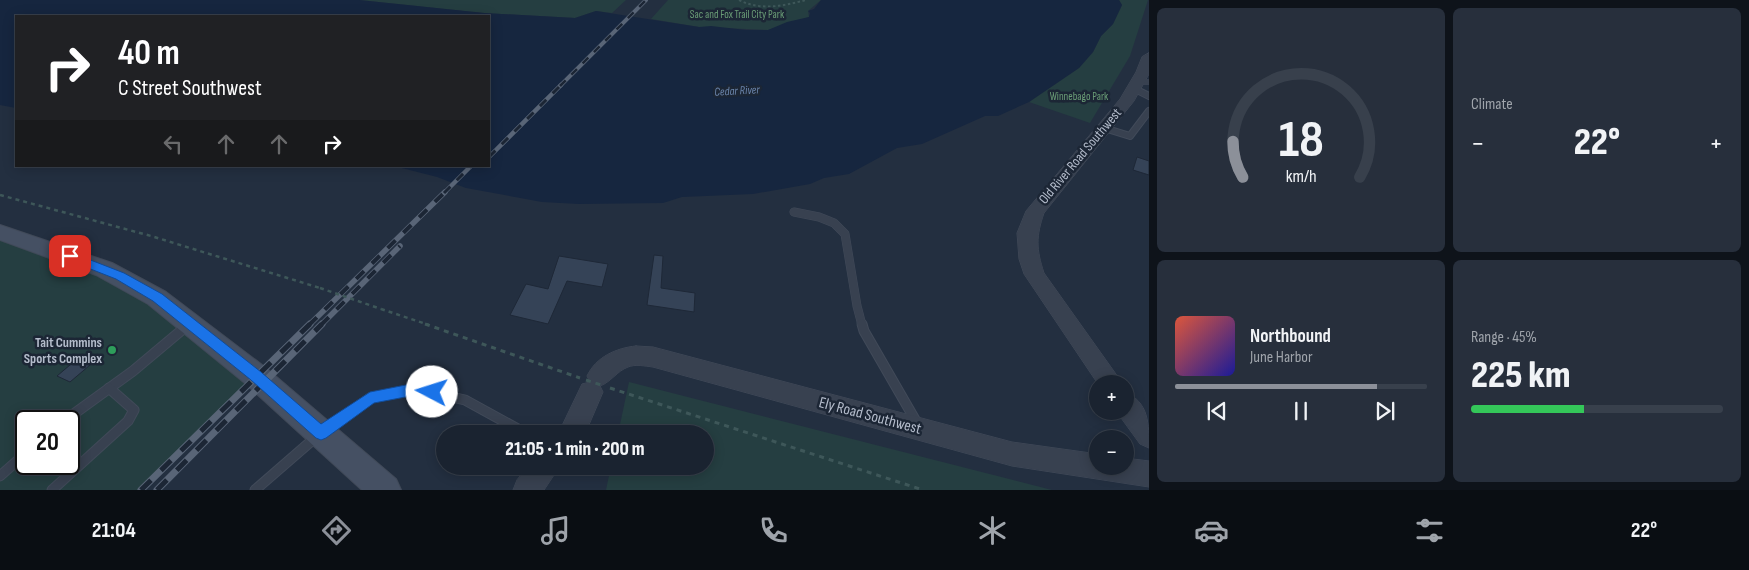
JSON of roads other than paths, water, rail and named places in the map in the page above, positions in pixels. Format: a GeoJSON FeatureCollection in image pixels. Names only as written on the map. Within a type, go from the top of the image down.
{"type":"FeatureCollection","features":[{"type":"Feature","properties":{"kind":"main road"},"geometry":{"type":"LineString","coordinates":[[0,232],[70,256],[120,276],[157,298],[256,376],[385,490]]}},
{"type":"Feature","properties":{"kind":"street","name":"Old River Road Southwest"},"geometry":{"type":"LineString","coordinates":[[1105,375],[1034,274],[1029,259],[1027,233],[1035,211],[1104,128],[1142,87],[1149,57]]}},
{"type":"Feature","properties":{"kind":"street","name":"Ely Road Southwest"},"geometry":{"type":"LineString","coordinates":[[577,425],[595,383],[617,359],[634,356],[653,357],[1012,454],[1149,474]]}},
{"type":"Feature","properties":{"kind":"street"},"geometry":{"type":"LineString","coordinates":[[1134,415],[1149,436]]}},
{"type":"Feature","properties":{"kind":"street"},"geometry":{"type":"LineString","coordinates":[[527,490],[539,475]]}},
{"type":"Feature","properties":{"kind":"lane"},"geometry":{"type":"LineString","coordinates":[[1104,128],[1130,136],[1149,111]]}},
{"type":"Feature","properties":{"kind":"lane"},"geometry":{"type":"LineString","coordinates":[[794,212],[819,217],[834,223],[845,234],[857,306],[864,331],[920,429]]}},
{"type":"Feature","properties":{"kind":"lane"},"geometry":{"type":"LineString","coordinates":[[79,410],[133,371],[190,323]]}},
{"type":"Feature","properties":{"kind":"lane"},"geometry":{"type":"LineString","coordinates":[[52,490],[128,421],[134,410],[109,388]]}},
{"type":"Feature","properties":{"kind":"lane"},"geometry":{"type":"LineString","coordinates":[[255,490],[321,433],[370,398],[416,389],[465,400],[511,425]]}},
{"type":"Feature","properties":{"kind":"lane"},"geometry":{"type":"LineString","coordinates":[[0,476],[15,463]]}},
{"type":"Feature","properties":{"kind":"water","name":"Cedar River"},"geometry":{"type":"Polygon","coordinates":[[[0,0],[359,0],[484,13],[575,18],[596,11],[699,27],[711,26],[746,30],[768,30],[787,22],[809,17],[810,13],[808,11],[814,9],[821,0],[1119,0],[1122,5],[1113,24],[1101,36],[1093,52],[1079,68],[1029,102],[998,116],[985,116],[922,144],[897,148],[849,174],[824,178],[810,184],[753,194],[682,197],[663,203],[579,204],[542,202],[466,188],[437,177],[398,167],[490,167],[490,15],[15,15],[15,108],[0,105],[0,0]]]}},
{"type":"Feature","properties":{"kind":"railway"},"geometry":{"type":"LineString","coordinates":[[490,156],[646,0]]}},
{"type":"Feature","properties":{"kind":"railway"},"geometry":{"type":"LineString","coordinates":[[445,192],[470,167]]}},
{"type":"Feature","properties":{"kind":"railway"},"geometry":{"type":"LineString","coordinates":[[309,325],[445,192]]}},
{"type":"Feature","properties":{"kind":"railway"},"geometry":{"type":"LineString","coordinates":[[322,324],[400,246]]}},
{"type":"Feature","properties":{"kind":"railway"},"geometry":{"type":"LineString","coordinates":[[141,490],[310,324]]}},
{"type":"Feature","properties":{"kind":"railway"},"geometry":{"type":"LineString","coordinates":[[157,490],[322,324]]}},
{"type":"Feature","properties":{"kind":"place","name":"Tait Cummins Sports Complex"},"geometry":{"type":"Point","coordinates":[112,350]}},
{"type":"Feature","properties":{"kind":"park label","name":"Sac and Fox Trail City Park"},"geometry":{"type":"Point","coordinates":[737,14]}},
{"type":"Feature","properties":{"kind":"park label","name":"Winnebago Park"},"geometry":{"type":"Point","coordinates":[1079,96]}}]}
